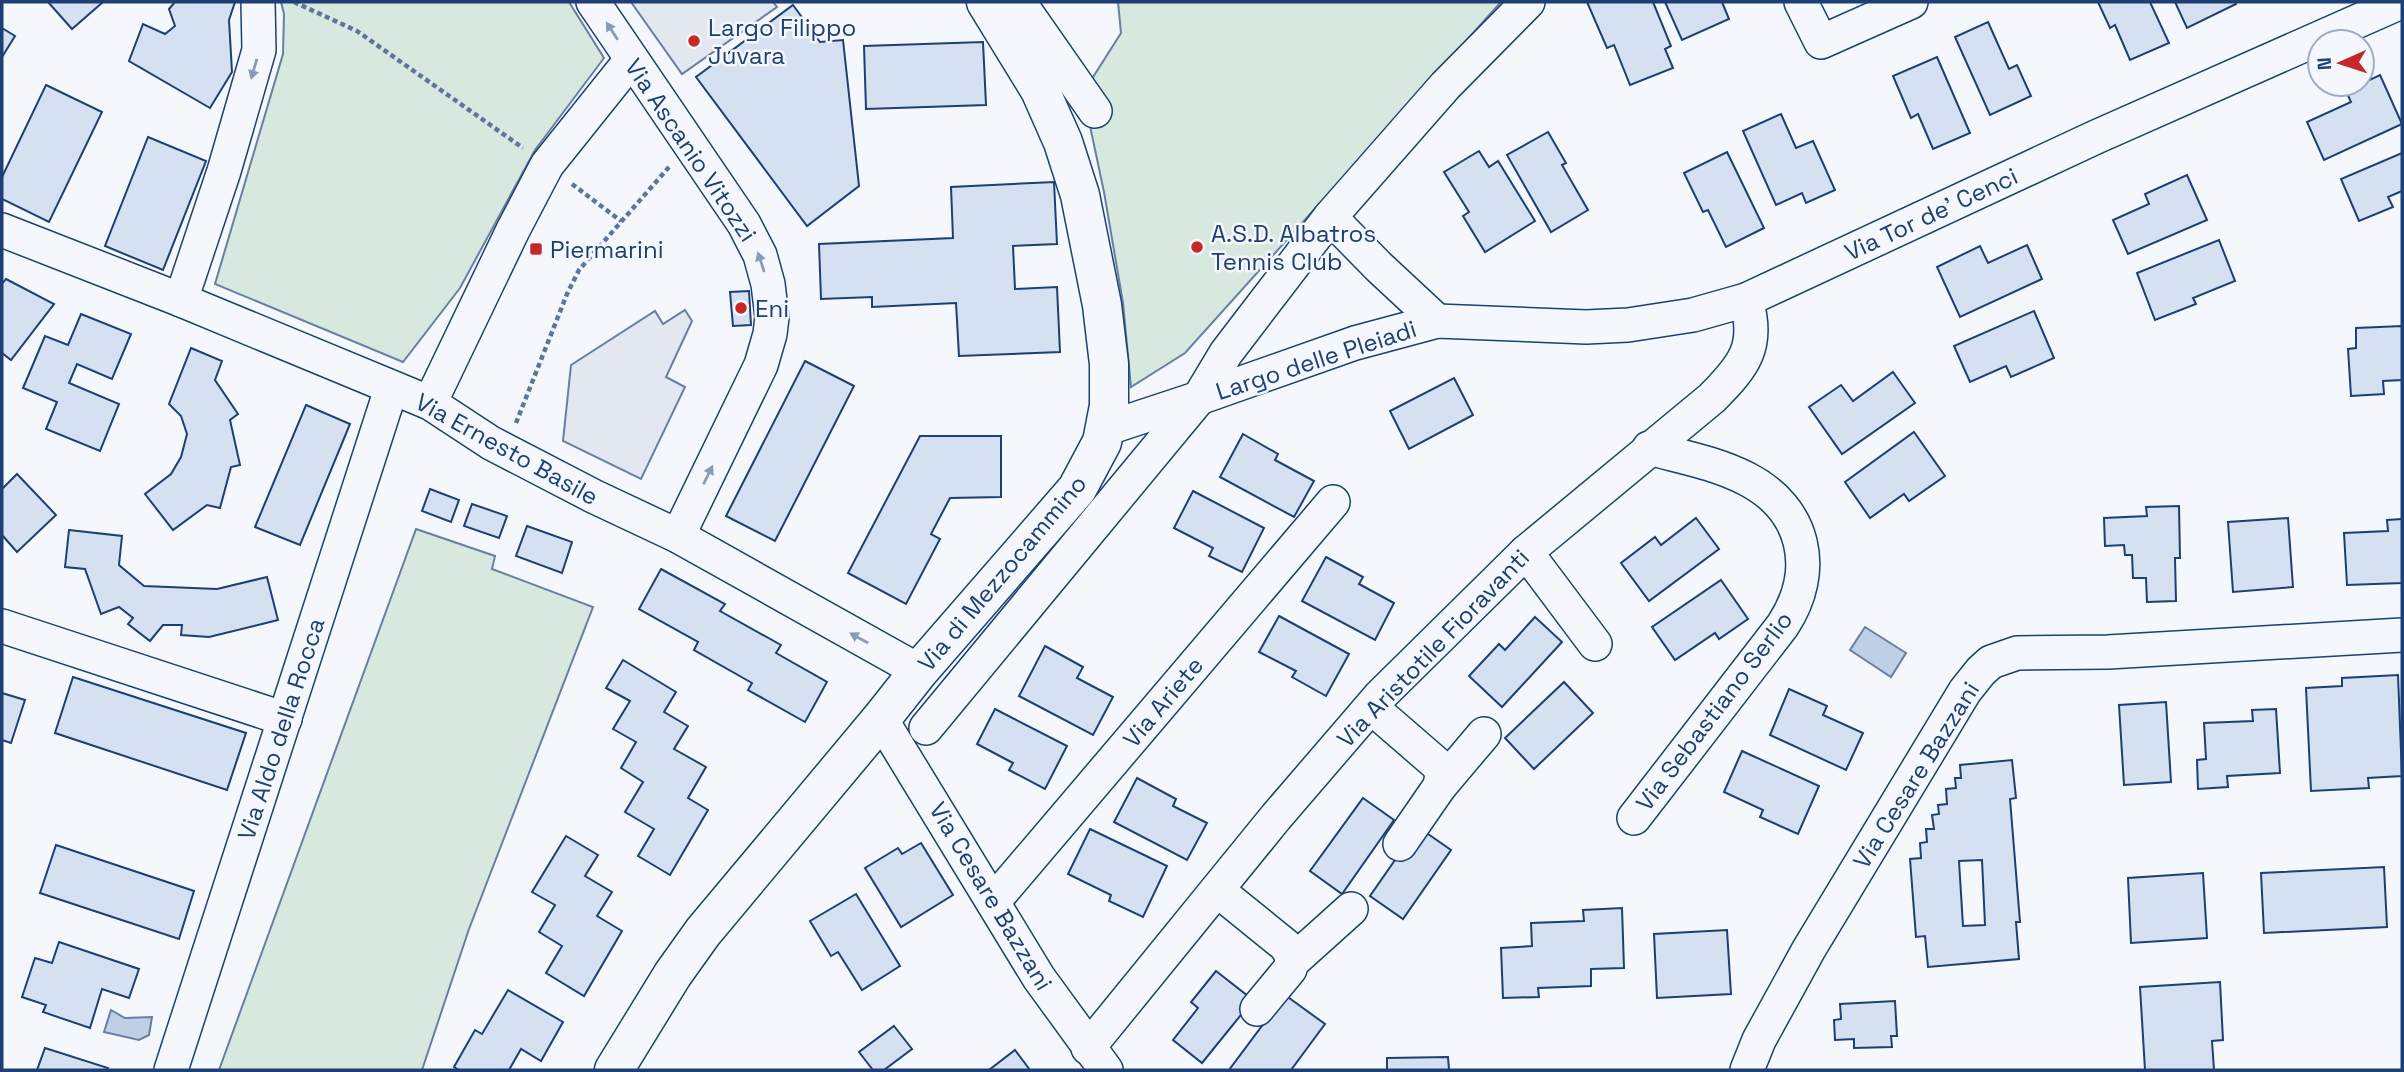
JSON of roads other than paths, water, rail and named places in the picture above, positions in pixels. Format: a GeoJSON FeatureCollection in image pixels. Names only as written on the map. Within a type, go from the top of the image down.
{"type":"FeatureCollection","features":[{"type":"Feature","properties":{"kind":"main road","name":"Via di Mezzocammino"},"geometry":{"type":"LineString","coordinates":[[614,1070],[692,946],[919,671],[1077,489],[1096,457],[1105,429],[1110,388],[1107,339],[1080,195],[1063,142],[1040,90],[986,2]]}},
{"type":"Feature","properties":{"kind":"street"},"geometry":{"type":"LineString","coordinates":[[181,300],[224,171],[259,50],[258,2]]}},
{"type":"Feature","properties":{"kind":"street","name":"Via Ascanio Vitozzi"},"geometry":{"type":"LineString","coordinates":[[593,2],[724,192],[760,255],[768,284],[772,317],[761,365],[678,536]]}},
{"type":"Feature","properties":{"kind":"street"},"geometry":{"type":"LineString","coordinates":[[1019,2],[1095,111]]}},
{"type":"Feature","properties":{"kind":"street"},"geometry":{"type":"LineString","coordinates":[[1330,217],[1445,86],[1528,2]]}},
{"type":"Feature","properties":{"kind":"street"},"geometry":{"type":"LineString","coordinates":[[1801,2],[1821,42],[1911,2]]}},
{"type":"Feature","properties":{"kind":"street","name":"Via Tor de' Cenci"},"geometry":{"type":"LineString","coordinates":[[1437,321],[1586,327],[1628,325],[1693,315],[1746,300],[2096,138],[2401,2]]}},
{"type":"Feature","properties":{"kind":"street"},"geometry":{"type":"LineString","coordinates":[[430,403],[547,165],[631,60]]}},
{"type":"Feature","properties":{"kind":"street","name":"Largo delle Pleiadi"},"geometry":{"type":"LineString","coordinates":[[1199,398],[1226,353],[1330,217],[1378,267],[1437,321]]}},
{"type":"Feature","properties":{"kind":"street","name":"Via Ernesto Basile"},"geometry":{"type":"LineString","coordinates":[[2,230],[181,300],[430,403],[506,450],[593,496],[678,536],[919,671]]}},
{"type":"Feature","properties":{"kind":"street","name":"Via Aristotile Fioravanti"},"geometry":{"type":"LineString","coordinates":[[1097,1059],[1217,890],[1371,707],[1526,552],[1713,398],[1740,366],[1749,349],[1752,332],[1746,300]]}},
{"type":"Feature","properties":{"kind":"street","name":"Largo delle Pleiadi"},"geometry":{"type":"LineString","coordinates":[[1105,429],[1355,342],[1437,321]]}},
{"type":"Feature","properties":{"kind":"street","name":"Via Aldo della Rocca"},"geometry":{"type":"LineString","coordinates":[[172,1070],[391,388]]}},
{"type":"Feature","properties":{"kind":"street","name":"Via di Mezzocammino"},"geometry":{"type":"LineString","coordinates":[[926,728],[1199,398]]}},
{"type":"Feature","properties":{"kind":"street","name":"Via Sebastiano Serlio"},"geometry":{"type":"LineString","coordinates":[[1634,818],[1788,617],[1800,587],[1803,561],[1800,538],[1791,518],[1777,502],[1752,482],[1722,468],[1649,448]]}},
{"type":"Feature","properties":{"kind":"street","name":"Via Ariete"},"geometry":{"type":"LineString","coordinates":[[993,902],[1333,502]]}},
{"type":"Feature","properties":{"kind":"street"},"geometry":{"type":"LineString","coordinates":[[1526,552],[1595,644]]}},
{"type":"Feature","properties":{"kind":"street"},"geometry":{"type":"LineString","coordinates":[[2,626],[285,719]]}},
{"type":"Feature","properties":{"kind":"street","name":"Via Cesare Bazzani"},"geometry":{"type":"LineString","coordinates":[[1747,1070],[1759,1040],[1816,937],[1971,683],[1991,663],[2010,654],[2025,652],[2108,652],[2402,635]]}},
{"type":"Feature","properties":{"kind":"street"},"geometry":{"type":"LineString","coordinates":[[1371,707],[1438,765],[1442,774],[1440,786]]}},
{"type":"Feature","properties":{"kind":"street","name":"Via Cesare Bazzani"},"geometry":{"type":"LineString","coordinates":[[881,719],[1039,978],[1097,1059]]}},
{"type":"Feature","properties":{"kind":"street"},"geometry":{"type":"LineString","coordinates":[[1400,844],[1440,786],[1484,734]]}},
{"type":"Feature","properties":{"kind":"street"},"geometry":{"type":"LineString","coordinates":[[1217,890],[1285,945],[1293,962]]}},
{"type":"Feature","properties":{"kind":"street"},"geometry":{"type":"LineString","coordinates":[[1257,1009],[1293,962],[1352,909]]}},
{"type":"Feature","properties":{"kind":"water"},"geometry":{"type":"Polygon","coordinates":[[[1865,627],[1906,653],[1891,677],[1850,650],[1865,627]]]}},
{"type":"Feature","properties":{"kind":"water"},"geometry":{"type":"Polygon","coordinates":[[[111,1010],[125,1018],[152,1017],[149,1035],[139,1040],[104,1032],[111,1010]]]}},
{"type":"Feature","properties":{"kind":"place","name":"Largo Filippo Juvara"},"geometry":{"type":"Point","coordinates":[694,41]}},
{"type":"Feature","properties":{"kind":"place","name":"A.S.D. Albatros Tennis Club"},"geometry":{"type":"Point","coordinates":[1197,247]}},
{"type":"Feature","properties":{"kind":"place","name":"Piermarini"},"geometry":{"type":"Point","coordinates":[536,249]}},
{"type":"Feature","properties":{"kind":"place","name":"Eni"},"geometry":{"type":"Point","coordinates":[741,308]}}]}
